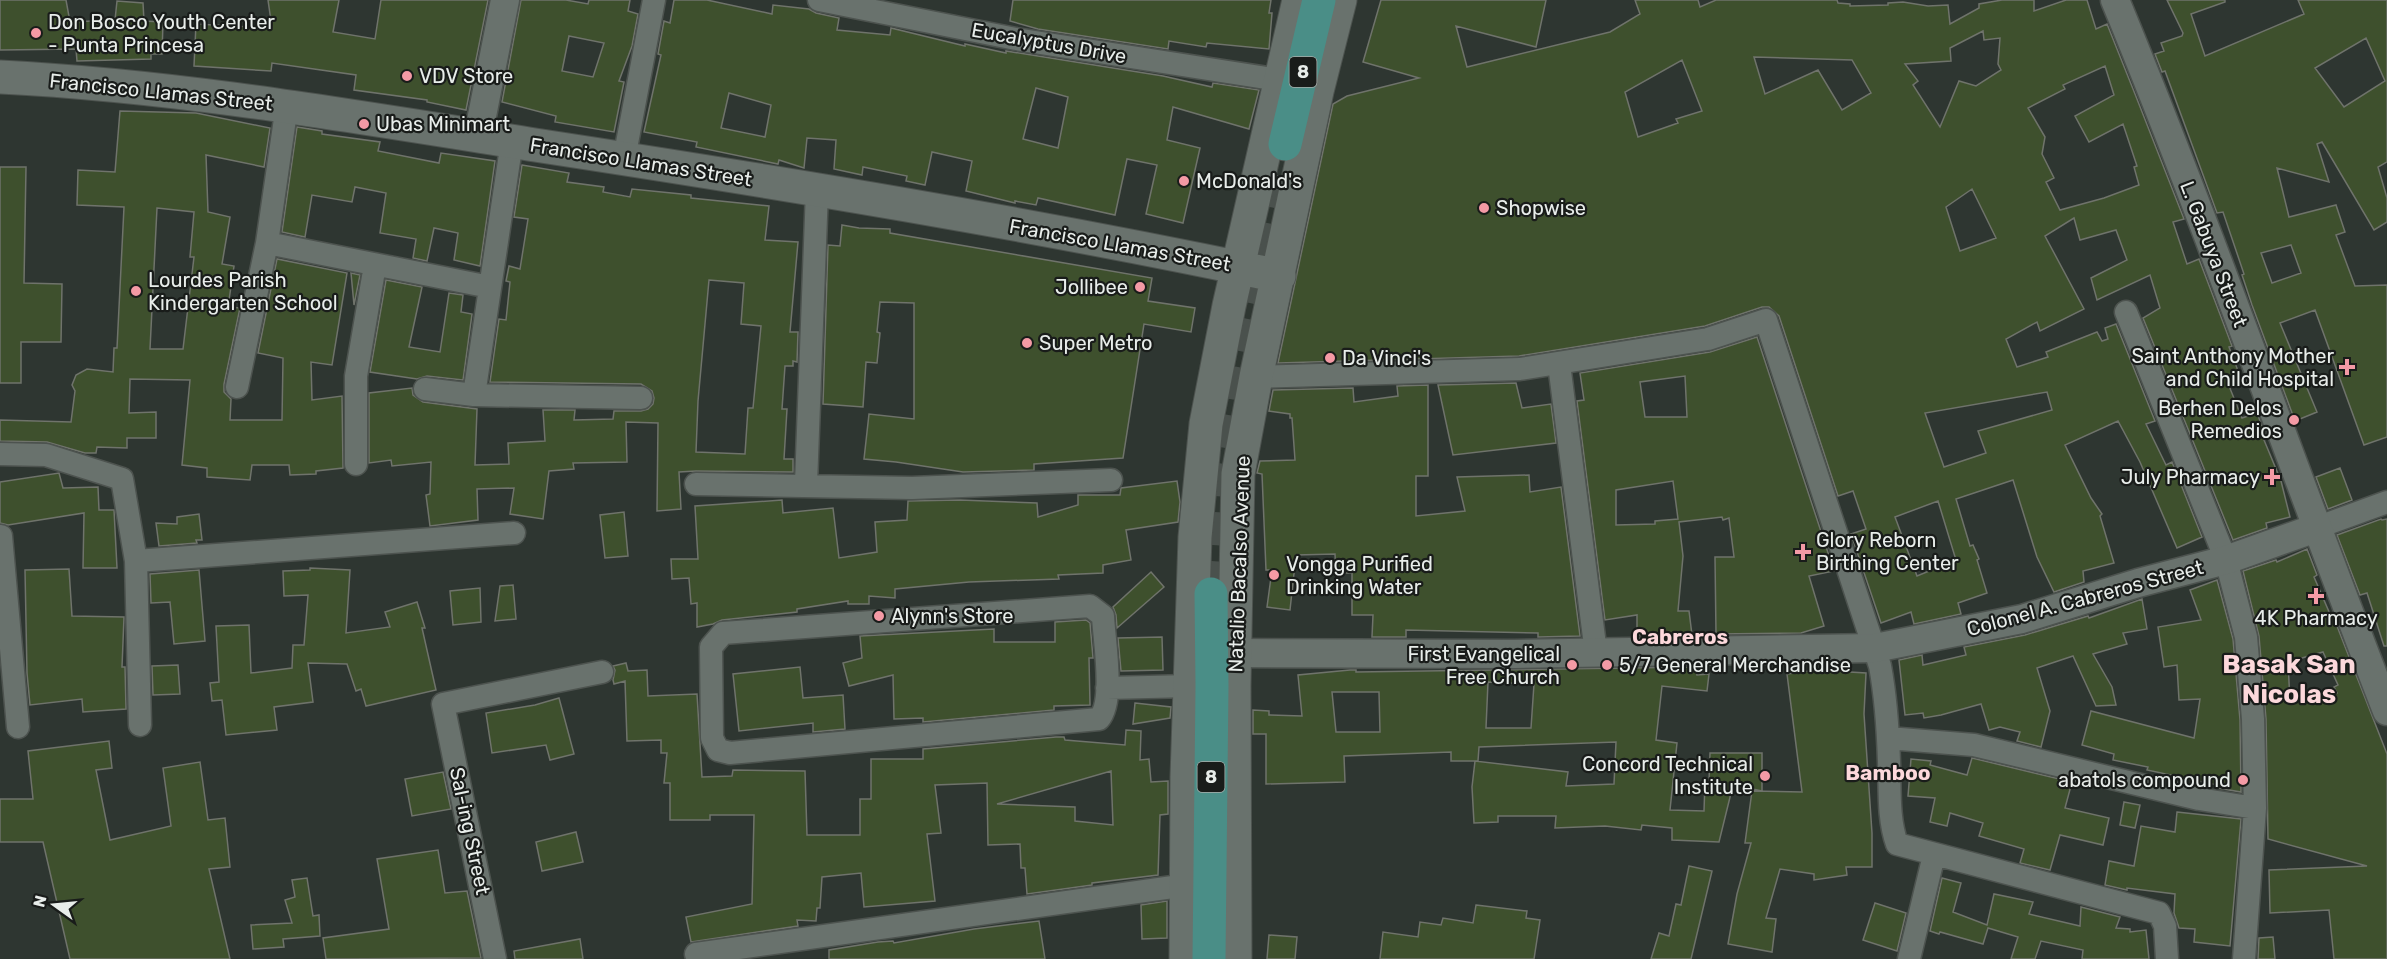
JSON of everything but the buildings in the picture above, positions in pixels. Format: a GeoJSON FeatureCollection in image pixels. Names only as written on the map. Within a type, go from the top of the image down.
{"type":"FeatureCollection","features":[{"type":"Feature","properties":{"kind":"main road","name":"Natalio Bacalso Avenue"},"geometry":{"type":"LineString","coordinates":[[1186,959],[1190,686],[1195,537],[1206,423],[1238,267],[1299,0]]}},
{"type":"Feature","properties":{"kind":"main road","name":"8"},"geometry":{"type":"LineString","coordinates":[[1285,144],[1320,0]]}},
{"type":"Feature","properties":{"kind":"main road","name":"Natalio Bacalso Avenue"},"geometry":{"type":"LineString","coordinates":[[1235,959],[1234,652],[1238,474],[1256,377],[1317,91],[1340,0]]}},
{"type":"Feature","properties":{"kind":"main road","name":"Francisco Llamas Street"},"geometry":{"type":"LineString","coordinates":[[0,77],[178,91],[287,105],[818,190],[1279,276]]}},
{"type":"Feature","properties":{"kind":"main road","name":"8"},"geometry":{"type":"LineString","coordinates":[[1209,959],[1211,594]]}},
{"type":"Feature","properties":{"kind":"street"},"geometry":{"type":"LineString","coordinates":[[478,136],[505,0]]}},
{"type":"Feature","properties":{"kind":"street"},"geometry":{"type":"LineString","coordinates":[[624,159],[654,0]]}},
{"type":"Feature","properties":{"kind":"street","name":"Eucalyptus Drive"},"geometry":{"type":"LineString","coordinates":[[819,0],[1016,39],[1280,80]]}},
{"type":"Feature","properties":{"kind":"street","name":"L. Gabuya Street"},"geometry":{"type":"LineString","coordinates":[[2115,0],[2221,271],[2316,528],[2387,711]]}},
{"type":"Feature","properties":{"kind":"street"},"geometry":{"type":"LineString","coordinates":[[237,387],[267,243],[287,105]]}},
{"type":"Feature","properties":{"kind":"street"},"geometry":{"type":"LineString","coordinates":[[474,395],[512,141]]}},
{"type":"Feature","properties":{"kind":"street"},"geometry":{"type":"LineString","coordinates":[[806,484],[818,190]]}},
{"type":"Feature","properties":{"kind":"street"},"geometry":{"type":"LineString","coordinates":[[267,243],[490,287]]}},
{"type":"Feature","properties":{"kind":"street"},"geometry":{"type":"LineString","coordinates":[[357,464],[356,376],[375,265]]}},
{"type":"Feature","properties":{"kind":"street"},"geometry":{"type":"LineString","coordinates":[[2126,312],[2226,560],[2246,637],[2251,672],[2255,808],[2244,959]]}},
{"type":"Feature","properties":{"kind":"street"},"geometry":{"type":"LineString","coordinates":[[1256,377],[1479,372],[1559,364],[1708,339],[1766,320],[1875,648],[1885,696],[1891,828],[1897,844],[2159,913],[2165,926],[2167,959]]}},
{"type":"Feature","properties":{"kind":"street"},"geometry":{"type":"LineString","coordinates":[[1559,364],[1596,653]]}},
{"type":"Feature","properties":{"kind":"street"},"geometry":{"type":"LineString","coordinates":[[424,389],[474,395],[640,398]]}},
{"type":"Feature","properties":{"kind":"street"},"geometry":{"type":"LineString","coordinates":[[0,454],[46,455],[122,479],[136,561],[140,725]]}},
{"type":"Feature","properties":{"kind":"street"},"geometry":{"type":"LineString","coordinates":[[696,484],[806,484],[912,488],[1111,480]]}},
{"type":"Feature","properties":{"kind":"street","name":"Colonel A. Cabreros Street"},"geometry":{"type":"LineString","coordinates":[[1234,652],[1596,653],[1875,648],[2022,619],[2138,583],[2226,560],[2387,502]]}},
{"type":"Feature","properties":{"kind":"street"},"geometry":{"type":"LineString","coordinates":[[136,561],[514,533]]}},
{"type":"Feature","properties":{"kind":"street"},"geometry":{"type":"LineString","coordinates":[[1,536],[4,612],[18,727]]}},
{"type":"Feature","properties":{"kind":"street"},"geometry":{"type":"LineString","coordinates":[[1090,606],[1103,616],[1107,688],[1103,714],[1099,719],[730,753],[718,750],[712,738],[711,647],[723,633],[1090,606]]}},
{"type":"Feature","properties":{"kind":"street","name":"Sal-ing Street"},"geometry":{"type":"LineString","coordinates":[[495,959],[443,704],[602,672]]}},
{"type":"Feature","properties":{"kind":"street"},"geometry":{"type":"LineString","coordinates":[[1107,688],[1190,686]]}},
{"type":"Feature","properties":{"kind":"street"},"geometry":{"type":"LineString","coordinates":[[1888,738],[1974,745],[2199,799],[2255,808]]}},
{"type":"Feature","properties":{"kind":"street"},"geometry":{"type":"LineString","coordinates":[[1909,959],[1934,855]]}},
{"type":"Feature","properties":{"kind":"street"},"geometry":{"type":"LineString","coordinates":[[696,954],[1187,885]]}},
{"type":"Feature","properties":{"kind":"tunnel"},"geometry":{"type":"LineString","coordinates":[[1211,594],[1220,466],[1246,323],[1285,144]]}},
{"type":"Feature","properties":{"kind":"place","name":"Don Bosco Youth Center - Punta Princesa"},"geometry":{"type":"Point","coordinates":[36,33]}},
{"type":"Feature","properties":{"kind":"place","name":"VDV Store"},"geometry":{"type":"Point","coordinates":[407,76]}},
{"type":"Feature","properties":{"kind":"place","name":"Ubas Minimart"},"geometry":{"type":"Point","coordinates":[364,124]}},
{"type":"Feature","properties":{"kind":"place","name":"McDonald's"},"geometry":{"type":"Point","coordinates":[1184,181]}},
{"type":"Feature","properties":{"kind":"place","name":"Shopwise"},"geometry":{"type":"Point","coordinates":[1484,208]}},
{"type":"Feature","properties":{"kind":"place","name":"Jollibee"},"geometry":{"type":"Point","coordinates":[1140,287]}},
{"type":"Feature","properties":{"kind":"place","name":"Lourdes Parish Kindergarten School"},"geometry":{"type":"Point","coordinates":[136,291]}},
{"type":"Feature","properties":{"kind":"place","name":"Super Metro"},"geometry":{"type":"Point","coordinates":[1027,343]}},
{"type":"Feature","properties":{"kind":"place","name":"Da Vinci's"},"geometry":{"type":"Point","coordinates":[1330,358]}},
{"type":"Feature","properties":{"kind":"place","name":"Saint Anthony Mother and Child Hospital"},"geometry":{"type":"Point","coordinates":[2347,367]}},
{"type":"Feature","properties":{"kind":"place","name":"Berhen Delos Remedios"},"geometry":{"type":"Point","coordinates":[2294,420]}},
{"type":"Feature","properties":{"kind":"place","name":"July Pharmacy"},"geometry":{"type":"Point","coordinates":[2272,477]}},
{"type":"Feature","properties":{"kind":"place","name":"Glory Reborn Birthing Center"},"geometry":{"type":"Point","coordinates":[1803,552]}},
{"type":"Feature","properties":{"kind":"place","name":"Vongga Purified Drinking Water"},"geometry":{"type":"Point","coordinates":[1274,575]}},
{"type":"Feature","properties":{"kind":"place","name":"4K Pharmacy"},"geometry":{"type":"Point","coordinates":[2316,596]}},
{"type":"Feature","properties":{"kind":"place","name":"Alynn's Store"},"geometry":{"type":"Point","coordinates":[879,616]}},
{"type":"Feature","properties":{"kind":"place","name":"First Evangelical Free Church"},"geometry":{"type":"Point","coordinates":[1572,665]}},
{"type":"Feature","properties":{"kind":"place","name":"5/7 General Merchandise"},"geometry":{"type":"Point","coordinates":[1607,665]}},
{"type":"Feature","properties":{"kind":"place","name":"Concord Technical Institute"},"geometry":{"type":"Point","coordinates":[1765,776]}},
{"type":"Feature","properties":{"kind":"place","name":"abatols compound"},"geometry":{"type":"Point","coordinates":[2243,780]}},
{"type":"Feature","properties":{"kind":"district","name":"Cabreros"},"geometry":{"type":"Point","coordinates":[1680,637]}},
{"type":"Feature","properties":{"kind":"district","name":"Basak San Nicolas"},"geometry":{"type":"Point","coordinates":[2289,679]}},
{"type":"Feature","properties":{"kind":"district","name":"Bamboo"},"geometry":{"type":"Point","coordinates":[1888,773]}}]}
